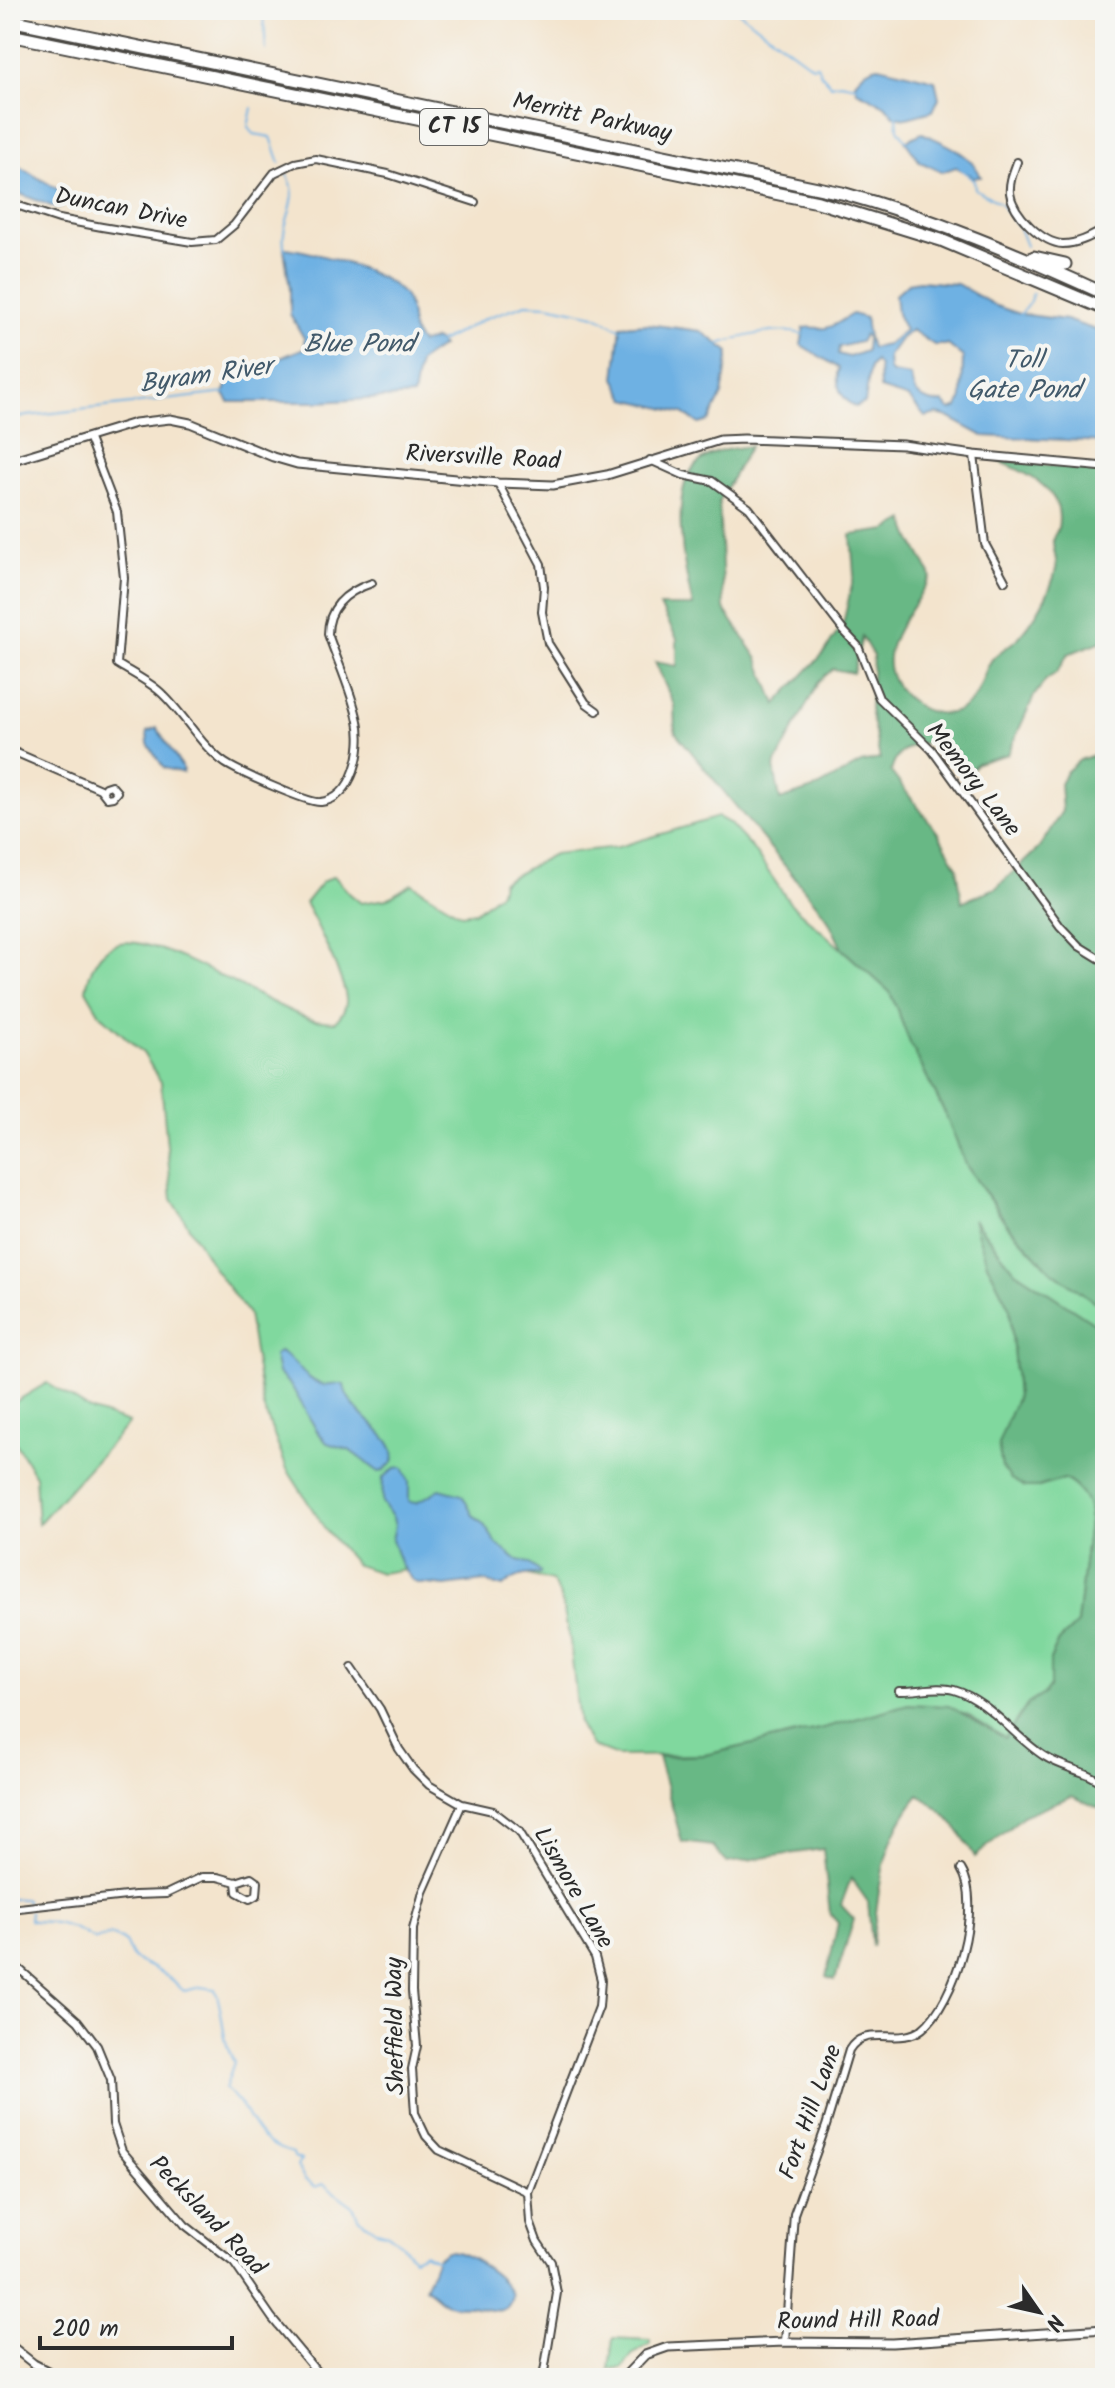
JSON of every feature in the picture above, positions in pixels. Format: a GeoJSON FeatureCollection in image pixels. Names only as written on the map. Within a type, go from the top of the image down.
{"type":"FeatureCollection","features":[{"type":"Feature","properties":{"kind":"highway","name":"Merritt Parkway"},"geometry":{"type":"LineString","coordinates":[[10,20],[820,187],[898,210],[997,247],[1105,294]]}},
{"type":"Feature","properties":{"kind":"highway","name":"Merritt Parkway"},"geometry":{"type":"LineString","coordinates":[[10,35],[818,202],[941,240],[1105,309]]}},
{"type":"Feature","properties":{"kind":"highway"},"geometry":{"type":"LineString","coordinates":[[997,247],[1065,264]]}},
{"type":"Feature","properties":{"kind":"street","name":"Duncan Drive"},"geometry":{"type":"LineString","coordinates":[[10,203],[59,219],[102,227],[192,242],[216,240],[234,225],[274,173],[295,163],[316,159],[388,174],[475,202]]}},
{"type":"Feature","properties":{"kind":"street"},"geometry":{"type":"LineString","coordinates":[[1017,162],[1011,178],[1013,203],[1028,224],[1044,237],[1060,244],[1076,243],[1105,229]]}},
{"type":"Feature","properties":{"kind":"street","name":"Riversville Road"},"geometry":{"type":"LineString","coordinates":[[10,461],[135,423],[170,419],[190,423],[297,464],[498,483],[553,485],[582,482],[720,440],[744,439],[874,442],[1105,467]]}},
{"type":"Feature","properties":{"kind":"street"},"geometry":{"type":"LineString","coordinates":[[89,439],[117,512],[124,578],[117,664],[158,690],[224,762],[303,799],[318,803],[331,799],[347,784],[358,763],[358,721],[328,627],[337,604],[348,593],[372,583]]}},
{"type":"Feature","properties":{"kind":"street"},"geometry":{"type":"LineString","coordinates":[[974,455],[985,544],[1005,581]]}},
{"type":"Feature","properties":{"kind":"street","name":"Memory Lane"},"geometry":{"type":"LineString","coordinates":[[650,460],[683,475],[712,481],[749,508],[858,646],[879,698],[932,750],[1060,926],[1079,946],[1105,962]]}},
{"type":"Feature","properties":{"kind":"street"},"geometry":{"type":"LineString","coordinates":[[498,483],[541,564],[543,628],[548,643],[586,703],[597,711]]}},
{"type":"Feature","properties":{"kind":"street"},"geometry":{"type":"LineString","coordinates":[[10,750],[103,791]]}},
{"type":"Feature","properties":{"kind":"street","name":"Lismore Lane"},"geometry":{"type":"LineString","coordinates":[[352,1668],[380,1709],[399,1749],[429,1785],[462,1804],[493,1811],[519,1831],[595,1957],[601,1980],[599,2007],[528,2192],[530,2222],[537,2241],[551,2262],[557,2293],[543,2378]]}},
{"type":"Feature","properties":{"kind":"street"},"geometry":{"type":"LineString","coordinates":[[899,1691],[943,1688],[962,1693],[979,1703],[1041,1754],[1058,1764],[1086,1772],[1105,1785]]}},
{"type":"Feature","properties":{"kind":"street","name":"Sheffield Way"},"geometry":{"type":"LineString","coordinates":[[462,1804],[423,1892],[413,1929],[412,1991],[417,2046],[412,2069],[415,2113],[426,2136],[439,2150],[528,2192]]}},
{"type":"Feature","properties":{"kind":"street","name":"Fort Hill Lane"},"geometry":{"type":"LineString","coordinates":[[785,2342],[794,2214],[849,2050],[864,2036],[901,2037],[915,2033],[933,2017],[953,1978],[966,1935],[970,1900],[966,1877],[961,1869]]}},
{"type":"Feature","properties":{"kind":"street"},"geometry":{"type":"LineString","coordinates":[[10,1909],[166,1894],[202,1877],[236,1882]]}},
{"type":"Feature","properties":{"kind":"street","name":"Pecksland Road"},"geometry":{"type":"LineString","coordinates":[[10,1956],[17,1967],[78,2021],[97,2046],[111,2080],[113,2124],[122,2151],[185,2225],[234,2263],[272,2318],[322,2378]]}},
{"type":"Feature","properties":{"kind":"street","name":"Round Hill Road"},"geometry":{"type":"LineString","coordinates":[[623,2378],[636,2361],[656,2349],[785,2342],[904,2343],[1105,2329]]}},
{"type":"Feature","properties":{"kind":"street"},"geometry":{"type":"LineString","coordinates":[[10,2345],[34,2364],[61,2378]]}},
{"type":"Feature","properties":{"kind":"green space"},"geometry":{"type":"Polygon","coordinates":[[[750,446],[719,501],[724,609],[758,659],[776,704],[824,653],[843,624],[854,575],[851,535],[887,530],[905,520],[931,577],[893,640],[889,656],[890,671],[897,687],[922,708],[946,714],[967,706],[978,692],[990,663],[1018,638],[1036,615],[1056,569],[1053,539],[1059,514],[1055,502],[1040,483],[994,459],[1105,472],[1105,640],[1068,654],[1057,672],[1046,680],[1034,696],[1008,754],[977,763],[965,776],[959,757],[951,748],[933,743],[918,744],[901,753],[891,772],[938,833],[957,867],[962,902],[996,888],[1039,848],[1062,811],[1060,784],[1066,772],[1080,760],[1105,751],[1105,1309],[1050,1270],[1008,1225],[966,1165],[890,992],[842,949],[827,917],[675,732],[674,705],[655,662],[677,666],[677,639],[660,606],[693,606],[681,535],[682,496],[686,480],[694,467],[706,457],[720,451],[750,446]],[[862,637],[853,673],[833,669],[819,681],[774,767],[780,800],[816,788],[861,763],[880,759],[870,709],[873,656],[862,637]]]}},
{"type":"Feature","properties":{"kind":"green space"},"geometry":{"type":"Polygon","coordinates":[[[718,817],[729,823],[752,848],[790,903],[890,992],[966,1165],[1007,1225],[1050,1270],[1105,1309],[1105,1330],[1015,1271],[975,1221],[987,1263],[1010,1309],[1017,1397],[999,1444],[1039,1487],[1064,1479],[1074,1485],[1090,1512],[1077,1624],[1059,1641],[1050,1660],[1050,1686],[1028,1704],[1005,1738],[966,1714],[823,1728],[705,1755],[617,1756],[591,1746],[579,1724],[570,1641],[561,1598],[552,1581],[509,1570],[406,1569],[381,1573],[356,1565],[325,1529],[287,1469],[263,1407],[248,1314],[215,1270],[172,1199],[161,1082],[143,1053],[100,1014],[86,990],[89,975],[100,955],[120,943],[137,943],[186,960],[291,1012],[310,1019],[335,1022],[345,1006],[345,992],[305,903],[322,882],[334,876],[361,903],[387,899],[412,884],[461,914],[476,912],[500,892],[502,882],[554,854],[618,847],[718,817]]]}},
{"type":"Feature","properties":{"kind":"green space"},"geometry":{"type":"Polygon","coordinates":[[[973,1219],[1015,1271],[1105,1330],[1105,1811],[1072,1796],[1024,1815],[975,1857],[952,1822],[919,1795],[906,1812],[889,1848],[880,1886],[872,1947],[868,1902],[851,1878],[841,1905],[854,1919],[835,1980],[826,1977],[838,1923],[830,1914],[823,1849],[727,1863],[713,1846],[682,1842],[658,1757],[705,1755],[823,1728],[908,1704],[949,1706],[1005,1738],[1028,1704],[1050,1686],[1050,1660],[1059,1641],[1077,1624],[1090,1512],[1081,1492],[1064,1479],[1038,1487],[1025,1487],[1011,1479],[1002,1467],[998,1444],[1017,1396],[1010,1309],[987,1263],[973,1219]]]}},
{"type":"Feature","properties":{"kind":"green space"},"geometry":{"type":"Polygon","coordinates":[[[47,1383],[92,1411],[129,1423],[38,1524],[35,1476],[10,1433],[10,1405],[47,1383]]]}},
{"type":"Feature","properties":{"kind":"green space"},"geometry":{"type":"Polygon","coordinates":[[[613,2338],[650,2340],[650,2344],[632,2355],[623,2368],[609,2369],[613,2338]]]}},
{"type":"Feature","properties":{"kind":"water"},"geometry":{"type":"Polygon","coordinates":[[[879,66],[935,80],[939,98],[933,111],[907,118],[894,116],[885,105],[857,91],[855,82],[866,71],[879,66]]]}},
{"type":"Feature","properties":{"kind":"water"},"geometry":{"type":"Polygon","coordinates":[[[922,133],[964,155],[981,177],[974,177],[956,167],[942,172],[920,162],[905,141],[922,133]]]}},
{"type":"Feature","properties":{"kind":"water"},"geometry":{"type":"Polygon","coordinates":[[[10,161],[64,193],[66,201],[62,207],[56,208],[10,190],[10,161]]]}},
{"type":"Feature","properties":{"kind":"water","name":"Blue Pond"},"geometry":{"type":"Polygon","coordinates":[[[284,248],[312,253],[368,271],[397,288],[405,297],[416,337],[421,343],[435,339],[442,346],[419,362],[413,396],[319,402],[229,402],[224,394],[232,376],[240,369],[259,366],[305,348],[304,338],[290,314],[284,248]]]}},
{"type":"Feature","properties":{"kind":"water","name":"Toll Gate Pond"},"geometry":{"type":"Polygon","coordinates":[[[908,283],[957,284],[996,306],[1020,314],[1066,320],[1105,333],[1105,442],[983,436],[948,417],[937,414],[925,417],[909,398],[880,389],[879,367],[875,361],[870,367],[865,403],[855,407],[850,403],[840,390],[839,368],[801,345],[804,328],[830,327],[852,314],[866,318],[871,348],[887,345],[905,330],[897,314],[895,295],[908,283]],[[912,330],[901,338],[888,356],[889,370],[910,376],[916,393],[923,398],[943,402],[950,410],[958,407],[962,397],[963,357],[948,345],[934,345],[912,330]],[[864,335],[860,342],[839,347],[838,354],[849,357],[866,351],[867,337],[864,335]]]}},
{"type":"Feature","properties":{"kind":"water"},"geometry":{"type":"Polygon","coordinates":[[[647,324],[701,331],[729,352],[722,395],[709,421],[699,424],[683,413],[626,399],[615,378],[621,326],[647,324]]]}},
{"type":"Feature","properties":{"kind":"water"},"geometry":{"type":"Polygon","coordinates":[[[157,728],[183,773],[164,768],[148,744],[147,732],[157,728]]]}},
{"type":"Feature","properties":{"kind":"water"},"geometry":{"type":"Polygon","coordinates":[[[279,1352],[317,1383],[344,1384],[354,1405],[389,1443],[393,1462],[379,1472],[349,1450],[327,1443],[292,1387],[278,1373],[274,1356],[279,1352]]]}},
{"type":"Feature","properties":{"kind":"water"},"geometry":{"type":"Polygon","coordinates":[[[403,1467],[409,1482],[409,1502],[416,1503],[440,1489],[462,1495],[473,1515],[497,1544],[540,1574],[520,1576],[503,1587],[484,1581],[445,1586],[412,1580],[401,1565],[392,1540],[393,1518],[382,1502],[383,1478],[395,1468],[403,1467]]]}},
{"type":"Feature","properties":{"kind":"water"},"geometry":{"type":"Polygon","coordinates":[[[446,2251],[474,2260],[501,2280],[512,2295],[507,2307],[496,2311],[451,2305],[425,2288],[437,2258],[446,2251]]]}},
{"type":"Feature","properties":{"kind":"waterway"},"geometry":{"type":"LineString","coordinates":[[263,10],[266,50]]}},
{"type":"Feature","properties":{"kind":"waterway"},"geometry":{"type":"LineString","coordinates":[[736,10],[812,66],[817,65],[831,85],[857,86]]}},
{"type":"Feature","properties":{"kind":"waterway"},"geometry":{"type":"LineString","coordinates":[[252,108],[248,127],[254,134],[271,137],[280,163]]}},
{"type":"Feature","properties":{"kind":"waterway"},"geometry":{"type":"LineString","coordinates":[[897,115],[898,129],[907,142]]}},
{"type":"Feature","properties":{"kind":"waterway"},"geometry":{"type":"LineString","coordinates":[[959,167],[974,180],[975,189],[1000,203],[1019,228],[1026,246]]}},
{"type":"Feature","properties":{"kind":"waterway"},"geometry":{"type":"LineString","coordinates":[[285,250],[284,231],[293,194],[287,175]]}},
{"type":"Feature","properties":{"kind":"waterway"},"geometry":{"type":"LineString","coordinates":[[1020,315],[1033,293]]}},
{"type":"Feature","properties":{"kind":"waterway","name":"Byram River"},"geometry":{"type":"LineString","coordinates":[[438,343],[486,318],[526,304],[548,305],[595,315],[622,330]]}},
{"type":"Feature","properties":{"kind":"waterway","name":"Byram River"},"geometry":{"type":"LineString","coordinates":[[719,344],[771,332],[803,334]]}},
{"type":"Feature","properties":{"kind":"waterway","name":"Byram River"},"geometry":{"type":"LineString","coordinates":[[10,418],[226,393]]}},
{"type":"Feature","properties":{"kind":"waterway"},"geometry":{"type":"LineString","coordinates":[[10,1899],[26,1899],[27,1902]]}},
{"type":"Feature","properties":{"kind":"waterway"},"geometry":{"type":"LineString","coordinates":[[30,1911],[29,1920],[67,1926],[95,1940],[111,1935],[125,1942],[133,1958],[164,1974],[184,1991],[201,1987],[215,1989],[227,2045],[234,2062],[225,2089],[242,2107],[259,2134],[301,2160],[297,2166],[304,2179],[315,2187],[323,2184],[353,2206],[358,2218],[377,2231],[388,2234],[413,2258],[424,2253],[437,2260]]}}]}
